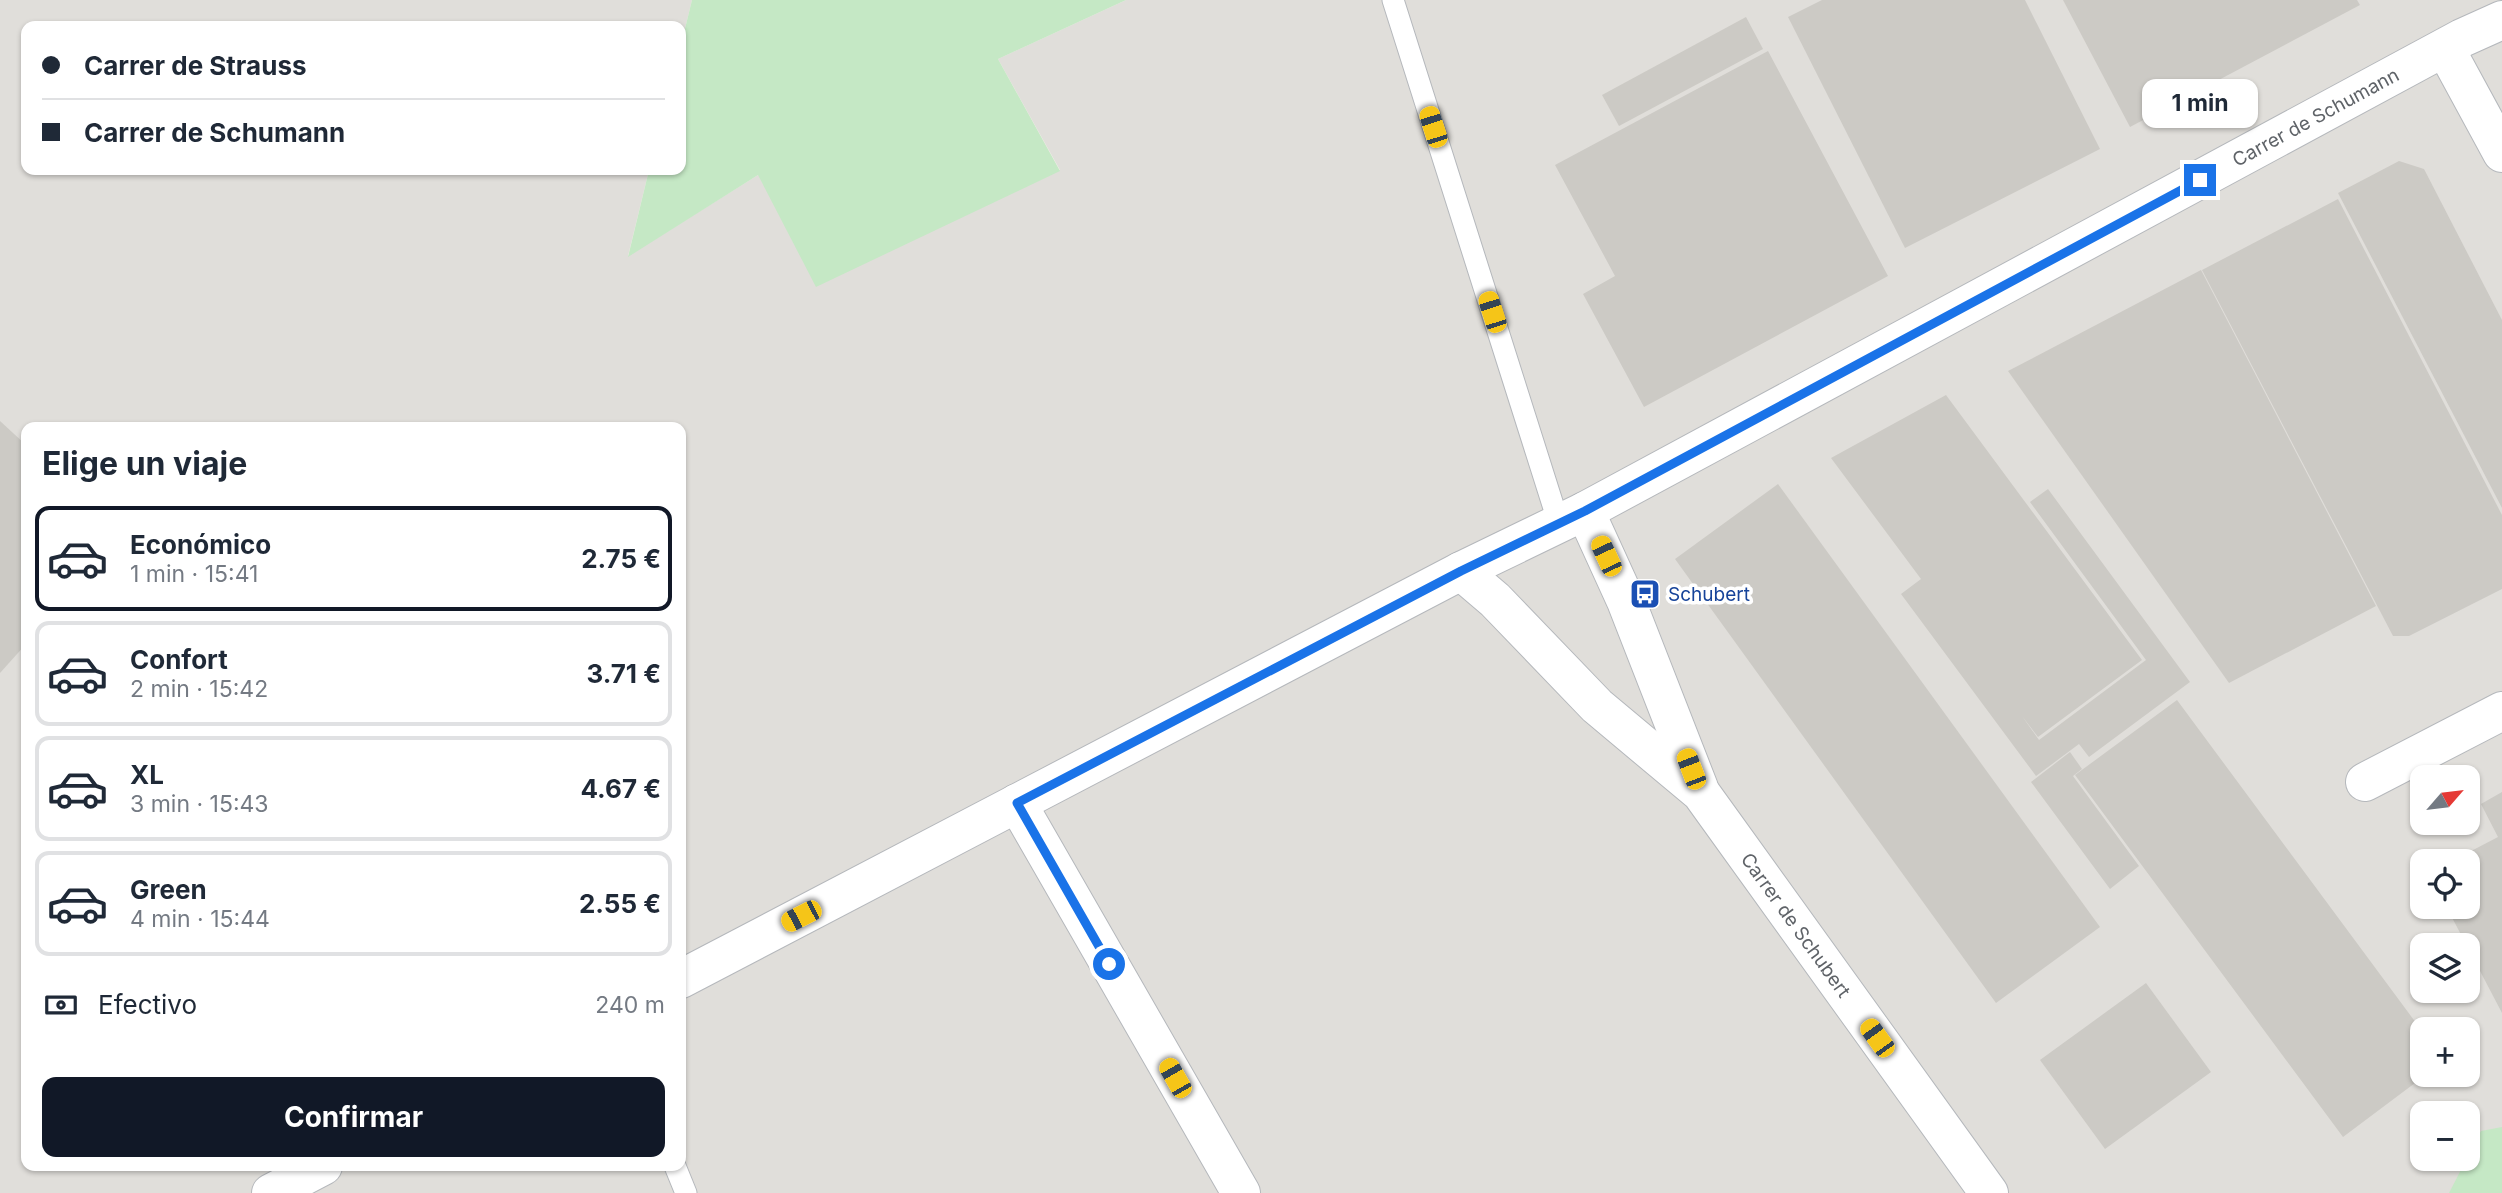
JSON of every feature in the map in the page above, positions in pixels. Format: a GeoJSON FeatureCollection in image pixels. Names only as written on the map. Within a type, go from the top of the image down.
{"type":"FeatureCollection","features":[{"type":"Feature","properties":{"kind":"street","name":"Carrer de Schumann"},"geometry":{"type":"LineString","coordinates":[[686,976],[1461,571],[1572,518],[2445,48],[2502,20]]}},
{"type":"Feature","properties":{"kind":"street"},"geometry":{"type":"LineString","coordinates":[[2445,48],[2502,153]]}},
{"type":"Feature","properties":{"kind":"street","name":"Carrer de Schubert"},"geometry":{"type":"LineString","coordinates":[[1572,518],[1626,601],[1700,793]]}},
{"type":"Feature","properties":{"kind":"street","name":"Carrer de Schubert"},"geometry":{"type":"LineString","coordinates":[[1461,571],[1495,600],[1597,706],[1700,793],[1989,1193]]}},
{"type":"Feature","properties":{"kind":"street"},"geometry":{"type":"LineString","coordinates":[[2365,782],[2502,711]]}},
{"type":"Feature","properties":{"kind":"street"},"geometry":{"type":"LineString","coordinates":[[1017,803],[1241,1193]]}},
{"type":"Feature","properties":{"kind":"street"},"geometry":{"type":"LineString","coordinates":[[271,1193],[313,1171]]}},
{"type":"Feature","properties":{"kind":"lane"},"geometry":{"type":"LineString","coordinates":[[1393,0],[1572,518]]}},
{"type":"Feature","properties":{"kind":"lane"},"geometry":{"type":"LineString","coordinates":[[677,1171],[686,1193]]}},
{"type":"Feature","properties":{"kind":"shaded area"},"geometry":{"type":"Polygon","coordinates":[[[0,0],[692,0],[686,25],[686,21],[21,21],[21,175],[648,175],[628,256],[758,175],[1060,170],[998,59],[1126,0],[2502,0],[2502,1132],[2468,1193],[0,1193],[0,0]]]}},
{"type":"Feature","properties":{"kind":"green space"},"geometry":{"type":"Polygon","coordinates":[[[692,0],[1126,0],[998,59],[1060,171],[816,287],[758,175],[628,257],[648,175],[686,175],[686,25],[692,0]]]}},
{"type":"Feature","properties":{"kind":"green space"},"geometry":{"type":"Polygon","coordinates":[[[2502,1127],[2502,1193],[2449,1193],[2460,1171],[2480,1171],[2481,1131],[2502,1127]]]}},
{"type":"Feature","properties":{"kind":"building"},"geometry":{"type":"Polygon","coordinates":[[[1822,0],[2025,0],[2100,149],[1905,248],[1788,17],[1822,0]]]}},
{"type":"Feature","properties":{"kind":"building"},"geometry":{"type":"Polygon","coordinates":[[[2063,0],[2357,0],[2360,5],[2130,127],[2063,0]]]}},
{"type":"Feature","properties":{"kind":"building"},"geometry":{"type":"Polygon","coordinates":[[[1746,17],[1763,49],[1619,126],[1602,95],[1746,17]]]}},
{"type":"Feature","properties":{"kind":"building"},"geometry":{"type":"Polygon","coordinates":[[[1768,51],[1888,276],[1644,407],[1583,294],[1615,276],[1555,165],[1768,51]]]}},
{"type":"Feature","properties":{"kind":"building"},"geometry":{"type":"Polygon","coordinates":[[[2399,161],[2424,169],[2502,320],[2502,508],[2338,193],[2399,161]]]}},
{"type":"Feature","properties":{"kind":"building"},"geometry":{"type":"Polygon","coordinates":[[[2338,199],[2502,515],[2502,589],[2409,636],[2393,636],[2202,270],[2338,199]]]}},
{"type":"Feature","properties":{"kind":"building"},"geometry":{"type":"Polygon","coordinates":[[[2201,270],[2376,606],[2229,683],[2008,371],[2201,270]]]}},
{"type":"Feature","properties":{"kind":"building"},"geometry":{"type":"Polygon","coordinates":[[[1946,395],[2142,660],[2038,737],[2022,716],[2039,740],[2146,660],[2030,502],[2048,489],[2190,682],[2089,757],[2079,744],[2036,776],[1901,594],[1921,579],[1831,458],[1946,395]]]}},
{"type":"Feature","properties":{"kind":"building"},"geometry":{"type":"Polygon","coordinates":[[[0,421],[21,440],[21,650],[0,673],[0,421]]]}},
{"type":"Feature","properties":{"kind":"building"},"geometry":{"type":"Polygon","coordinates":[[[1778,484],[2100,927],[1996,1003],[1675,559],[1778,484]]]}},
{"type":"Feature","properties":{"kind":"building"},"geometry":{"type":"Polygon","coordinates":[[[2177,700],[2412,1017],[2410,1087],[2343,1137],[2075,775],[2177,700]]]}},
{"type":"Feature","properties":{"kind":"building"},"geometry":{"type":"Polygon","coordinates":[[[2070,752],[2082,769],[2073,776],[2139,866],[2110,889],[2031,782],[2070,752]]]}},
{"type":"Feature","properties":{"kind":"building"},"geometry":{"type":"Polygon","coordinates":[[[2502,792],[2502,1013],[2480,971],[2480,933],[2460,933],[2453,919],[2480,919],[2480,849],[2475,849],[2498,837],[2481,804],[2502,792]]]}},
{"type":"Feature","properties":{"kind":"building"},"geometry":{"type":"Polygon","coordinates":[[[2146,983],[2211,1072],[2105,1149],[2040,1060],[2146,983]]]}},
{"type":"Feature","properties":{"kind":"place","name":"Schubert"},"geometry":{"type":"Point","coordinates":[1645,594]}},
{"type":"Feature","properties":{"kind":"route"},"geometry":{"type":"LineString","coordinates":[[1109,964],[1017,803],[1461,571],[1585,511],[2200,180]]}}]}
